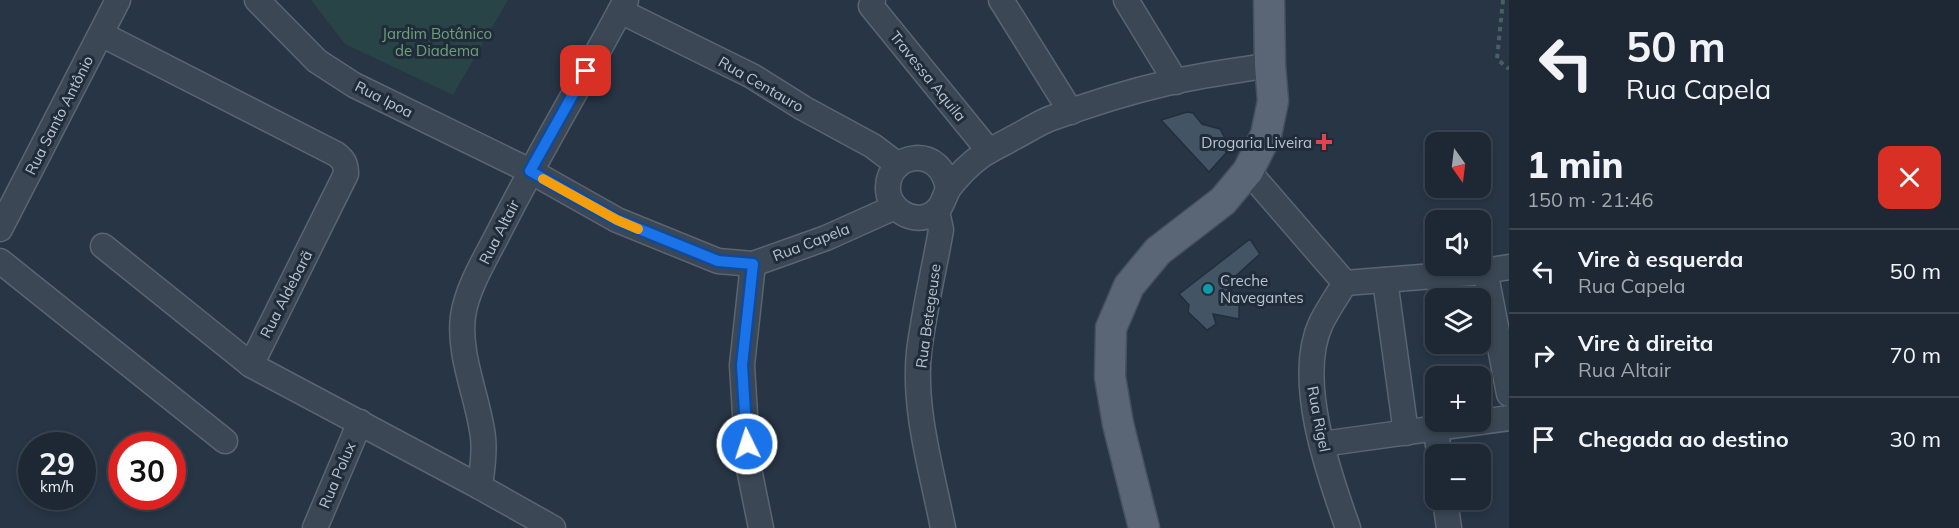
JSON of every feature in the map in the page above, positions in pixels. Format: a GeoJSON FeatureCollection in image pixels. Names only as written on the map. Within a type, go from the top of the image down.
{"type":"FeatureCollection","features":[{"type":"Feature","properties":{"kind":"main road"},"geometry":{"type":"LineString","coordinates":[[1144,528],[1116,412],[1110,376],[1111,328],[1129,286],[1158,250],[1223,201],[1248,171],[1266,135],[1273,101],[1269,0]]}},
{"type":"Feature","properties":{"kind":"street","name":"Rua Santo Antônio"},"geometry":{"type":"LineString","coordinates":[[0,229],[118,0]]}},
{"type":"Feature","properties":{"kind":"street","name":"Rua Ipoa"},"geometry":{"type":"LineString","coordinates":[[257,0],[317,61],[354,85],[530,171]]}},
{"type":"Feature","properties":{"kind":"street","name":"Travessa Aquila"},"geometry":{"type":"LineString","coordinates":[[873,0],[871,6],[985,153]]}},
{"type":"Feature","properties":{"kind":"street"},"geometry":{"type":"LineString","coordinates":[[1001,0],[1071,112]]}},
{"type":"Feature","properties":{"kind":"street"},"geometry":{"type":"LineString","coordinates":[[1126,0],[1176,82]]}},
{"type":"Feature","properties":{"kind":"street","name":"Rua Altair"},"geometry":{"type":"LineString","coordinates":[[480,487],[484,458],[483,436],[464,350],[463,314],[476,277],[530,171],[623,5]]}},
{"type":"Feature","properties":{"kind":"street","name":"Rua Centauro"},"geometry":{"type":"LineString","coordinates":[[623,5],[873,146],[898,165]]}},
{"type":"Feature","properties":{"kind":"street","name":"Rua Aldebarã"},"geometry":{"type":"LineString","coordinates":[[101,34],[336,154],[346,165],[346,174],[250,365]]}},
{"type":"Feature","properties":{"kind":"street"},"geometry":{"type":"LineString","coordinates":[[931,161],[985,153],[1048,120],[1176,82],[1270,65]]}},
{"type":"Feature","properties":{"kind":"street"},"geometry":{"type":"LineString","coordinates":[[943,200],[946,178],[941,168],[931,161],[920,158],[908,159],[898,165],[891,174],[887,185],[889,197],[895,207],[904,215],[915,218],[927,216],[943,200],[985,153]]}},
{"type":"Feature","properties":{"kind":"street","name":"Rua Capela"},"geometry":{"type":"LineString","coordinates":[[530,171],[617,220],[718,261],[753,264],[826,238],[895,207]]}},
{"type":"Feature","properties":{"kind":"street"},"geometry":{"type":"LineString","coordinates":[[1248,171],[1345,283],[1425,276]]}},
{"type":"Feature","properties":{"kind":"street","name":"Rua Betegeuse"},"geometry":{"type":"LineString","coordinates":[[943,200],[941,230],[919,352],[919,392],[925,437],[943,528]]}},
{"type":"Feature","properties":{"kind":"street"},"geometry":{"type":"LineString","coordinates":[[103,246],[250,365],[360,422],[553,528]]}},
{"type":"Feature","properties":{"kind":"street"},"geometry":{"type":"LineString","coordinates":[[0,261],[225,441]]}},
{"type":"Feature","properties":{"kind":"street"},"geometry":{"type":"LineString","coordinates":[[753,264],[742,365],[748,464],[761,528]]}},
{"type":"Feature","properties":{"kind":"street"},"geometry":{"type":"LineString","coordinates":[[1491,269],[1509,267]]}},
{"type":"Feature","properties":{"kind":"street"},"geometry":{"type":"LineString","coordinates":[[1486,276],[1509,394]]}},
{"type":"Feature","properties":{"kind":"street"},"geometry":{"type":"LineString","coordinates":[[1385,280],[1406,433]]}},
{"type":"Feature","properties":{"kind":"street","name":"Rua Rigel"},"geometry":{"type":"LineString","coordinates":[[1345,283],[1321,324],[1313,353],[1311,386],[1322,444],[1348,528]]}},
{"type":"Feature","properties":{"kind":"street"},"geometry":{"type":"LineString","coordinates":[[1491,421],[1509,418]]}},
{"type":"Feature","properties":{"kind":"street","name":"Rua Polux"},"geometry":{"type":"LineString","coordinates":[[315,528],[360,422]]}},
{"type":"Feature","properties":{"kind":"street"},"geometry":{"type":"LineString","coordinates":[[1322,444],[1425,430]]}},
{"type":"Feature","properties":{"kind":"street"},"geometry":{"type":"LineString","coordinates":[[1446,510],[1449,528]]}},
{"type":"Feature","properties":{"kind":"path"},"geometry":{"type":"LineString","coordinates":[[1503,0],[1497,59],[1509,69]]}},
{"type":"Feature","properties":{"kind":"green space","name":"Jardim Botânico de Diadema"},"geometry":{"type":"Polygon","coordinates":[[[311,0],[508,0],[453,95],[345,44],[311,0]]]}},
{"type":"Feature","properties":{"kind":"building"},"geometry":{"type":"Polygon","coordinates":[[[1187,112],[1193,113],[1202,124],[1220,129],[1227,142],[1226,153],[1209,172],[1161,120],[1187,112]]]}},
{"type":"Feature","properties":{"kind":"building","name":"Creche Navegantes"},"geometry":{"type":"Polygon","coordinates":[[[1250,239],[1260,254],[1227,284],[1239,303],[1239,319],[1213,314],[1216,324],[1207,330],[1188,312],[1189,305],[1179,294],[1250,239]]]}},
{"type":"Feature","properties":{"kind":"slow traffic"},"geometry":{"type":"LineString","coordinates":[[543,179],[617,220],[638,229]]}},
{"type":"Feature","properties":{"kind":"place","name":"Drogaria Liveira"},"geometry":{"type":"Point","coordinates":[1324,142]}},
{"type":"Feature","properties":{"kind":"place","name":"Creche Navegantes"},"geometry":{"type":"Point","coordinates":[1208,289]}},
{"type":"Feature","properties":{"kind":"route"},"geometry":{"type":"LineString","coordinates":[[586,71],[530,171],[617,220],[718,261],[753,264],[742,365],[747,444]]}}]}
